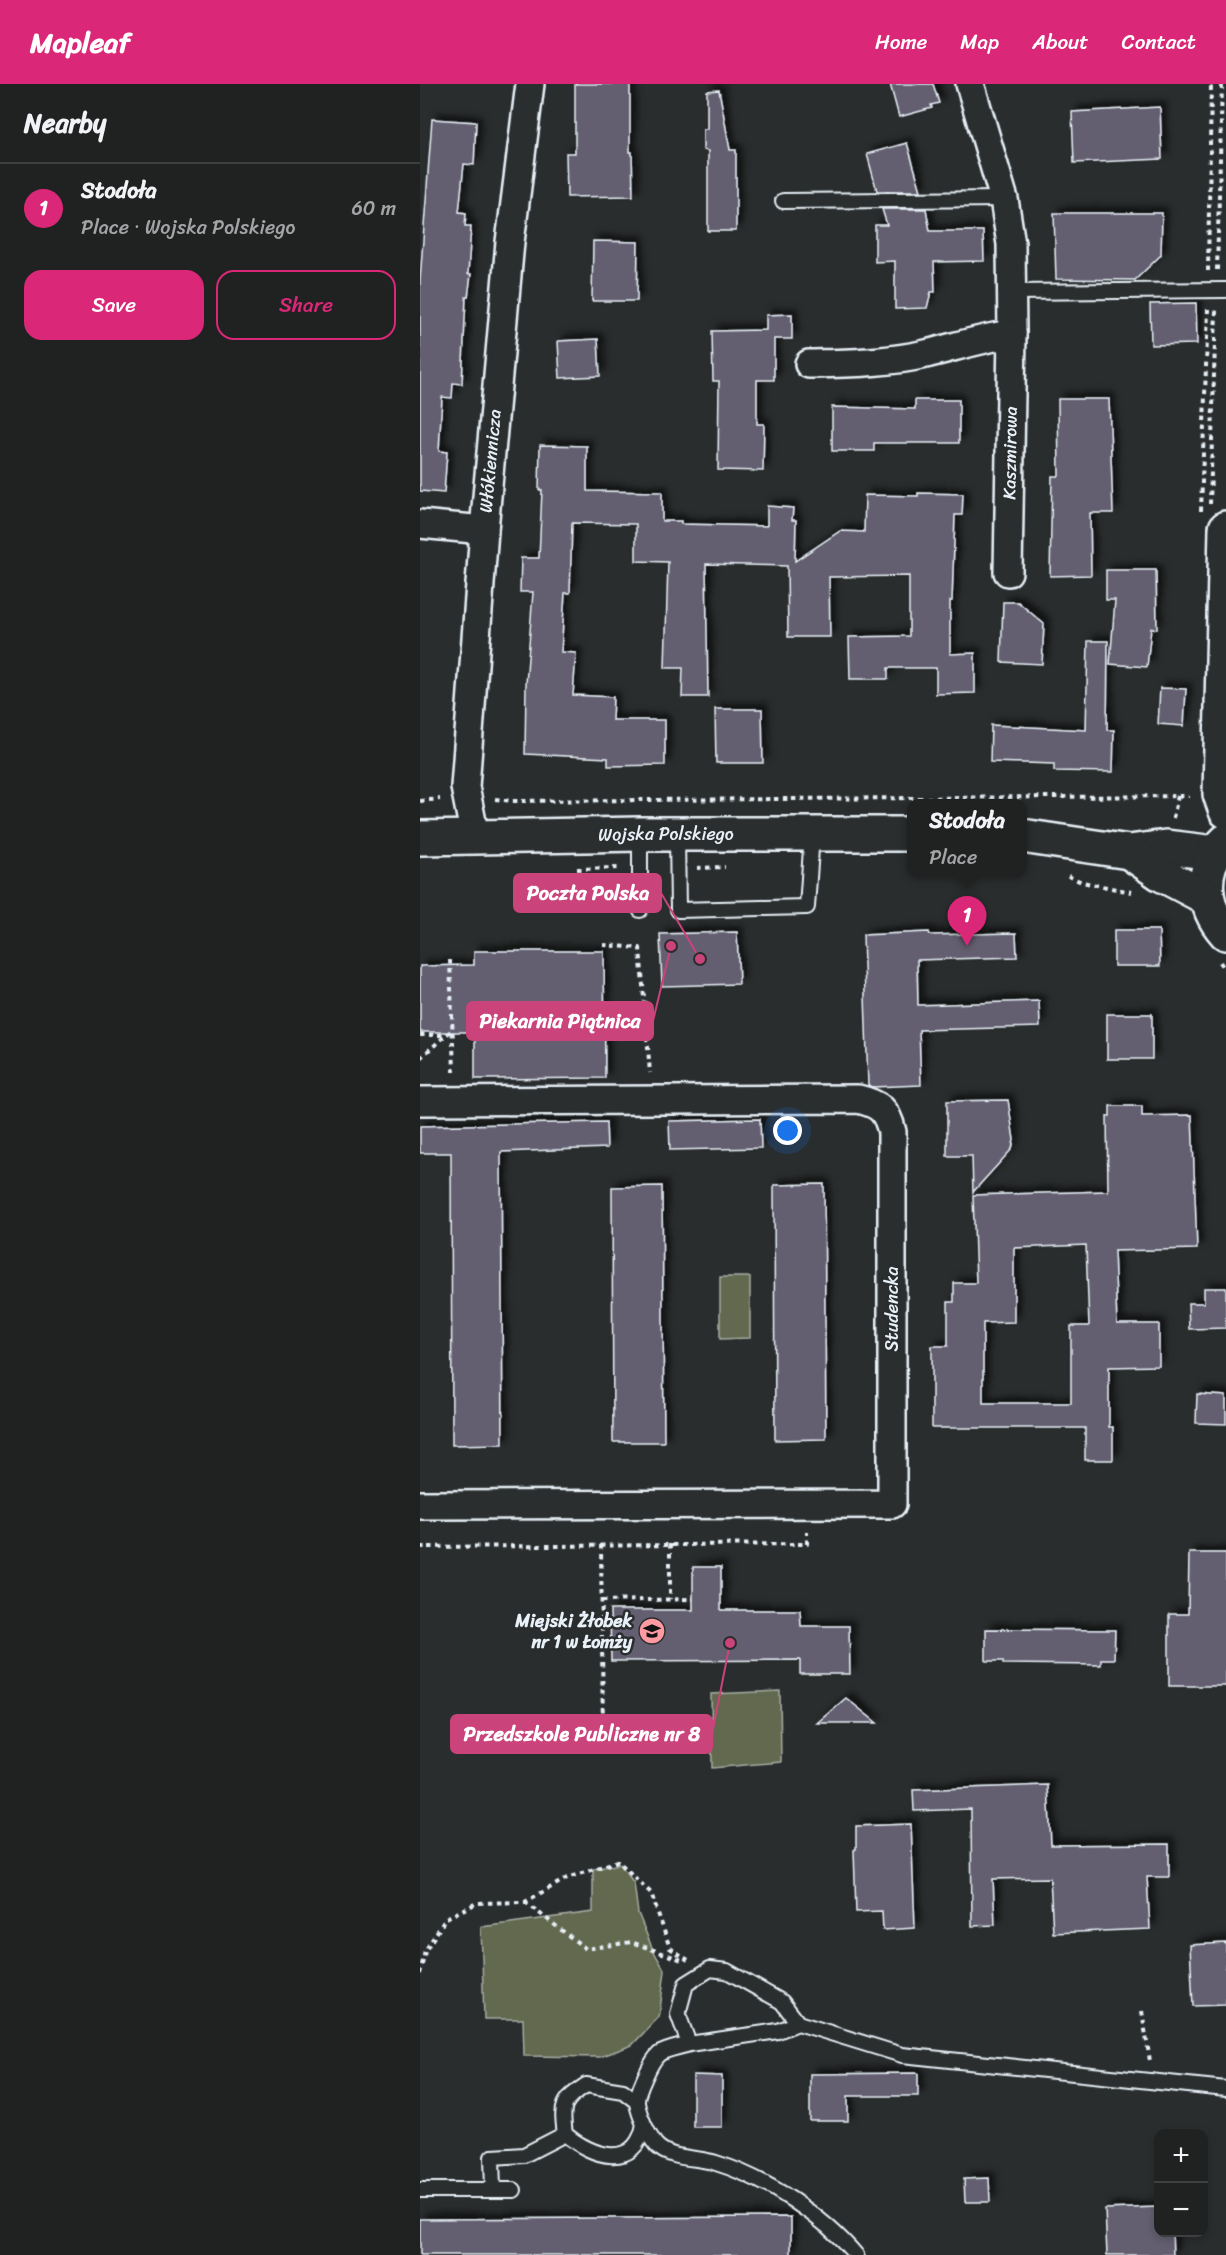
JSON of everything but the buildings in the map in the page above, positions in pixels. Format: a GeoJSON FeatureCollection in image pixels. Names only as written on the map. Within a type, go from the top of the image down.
{"type":"FeatureCollection","features":[{"type":"Feature","properties":{"kind":"main road"},"geometry":{"type":"LineString","coordinates":[[1218,517],[1223,802]]}},
{"type":"Feature","properties":{"kind":"main road","name":"Wojska Polskiego"},"geometry":{"type":"LineString","coordinates":[[420,838],[640,834],[907,834]]}},
{"type":"Feature","properties":{"kind":"main road"},"geometry":{"type":"LineString","coordinates":[[1027,837],[1129,852],[1166,847],[1221,847]]}},
{"type":"Feature","properties":{"kind":"main road"},"geometry":{"type":"LineString","coordinates":[[1220,943],[1207,898],[1206,883],[1209,867],[1221,847]]}},
{"type":"Feature","properties":{"kind":"main road"},"geometry":{"type":"LineString","coordinates":[[1129,852],[1161,874],[1207,898]]}},
{"type":"Feature","properties":{"kind":"street","name":"Włókiennicza"},"geometry":{"type":"LineString","coordinates":[[475,837],[465,787],[484,530],[510,242],[530,84]]}},
{"type":"Feature","properties":{"kind":"street","name":"Kaszmirowa"},"geometry":{"type":"LineString","coordinates":[[970,84],[1004,199],[1011,244],[1012,334],[1008,572]]}},
{"type":"Feature","properties":{"kind":"street"},"geometry":{"type":"LineString","coordinates":[[809,364],[900,359],[973,340],[1012,334]]}},
{"type":"Feature","properties":{"kind":"street"},"geometry":{"type":"LineString","coordinates":[[420,524],[484,530]]}},
{"type":"Feature","properties":{"kind":"street","name":"Studencka"},"geometry":{"type":"LineString","coordinates":[[420,1101],[858,1100],[873,1102],[884,1111],[890,1120],[892,1132],[892,1504],[420,1505]]}},
{"type":"Feature","properties":{"kind":"lane"},"geometry":{"type":"LineString","coordinates":[[783,201],[1004,199]]}},
{"type":"Feature","properties":{"kind":"lane"},"geometry":{"type":"LineString","coordinates":[[1012,292],[1217,290]]}},
{"type":"Feature","properties":{"kind":"lane"},"geometry":{"type":"LineString","coordinates":[[640,834],[640,910]]}},
{"type":"Feature","properties":{"kind":"lane"},"geometry":{"type":"LineString","coordinates":[[677,834],[678,910],[807,907],[812,834]]}},
{"type":"Feature","properties":{"kind":"lane"},"geometry":{"type":"LineString","coordinates":[[689,2044],[678,2014],[683,1994],[686,1984],[710,1969],[727,1971],[753,1984],[782,2002],[798,2023],[902,2055],[1226,2088]]}},
{"type":"Feature","properties":{"kind":"lane"},"geometry":{"type":"LineString","coordinates":[[636,2101],[648,2071],[660,2054],[689,2044],[778,2031],[798,2023]]}},
{"type":"Feature","properties":{"kind":"lane"},"geometry":{"type":"LineString","coordinates":[[644,2124],[642,2135],[633,2149],[621,2156],[603,2154],[580,2147],[565,2134],[562,2115],[568,2097],[586,2085],[623,2091],[636,2101],[644,2124],[656,2145],[674,2155],[716,2163],[758,2181],[796,2203],[839,2236],[855,2255]]}},
{"type":"Feature","properties":{"kind":"lane"},"geometry":{"type":"LineString","coordinates":[[493,2190],[492,2157],[524,2156],[565,2134]]}},
{"type":"Feature","properties":{"kind":"lane"},"geometry":{"type":"LineString","coordinates":[[420,2190],[514,2190]]}},
{"type":"Feature","properties":{"kind":"path"},"geometry":{"type":"LineString","coordinates":[[1210,84],[1217,290]]}},
{"type":"Feature","properties":{"kind":"path"},"geometry":{"type":"LineString","coordinates":[[1218,517],[1217,290],[1222,84]]}},
{"type":"Feature","properties":{"kind":"path"},"geometry":{"type":"LineString","coordinates":[[488,796],[498,800],[535,801],[907,802]]}},
{"type":"Feature","properties":{"kind":"path"},"geometry":{"type":"LineString","coordinates":[[1027,802],[1223,802]]}},
{"type":"Feature","properties":{"kind":"path"},"geometry":{"type":"LineString","coordinates":[[1064,874],[1082,882],[1136,893]]}},
{"type":"Feature","properties":{"kind":"path"},"geometry":{"type":"LineString","coordinates":[[1220,943],[1226,971]]}},
{"type":"Feature","properties":{"kind":"path"},"geometry":{"type":"LineString","coordinates":[[603,945],[640,948],[652,1101]]}},
{"type":"Feature","properties":{"kind":"path"},"geometry":{"type":"LineString","coordinates":[[450,960],[454,1072]]}},
{"type":"Feature","properties":{"kind":"path"},"geometry":{"type":"LineString","coordinates":[[420,1058],[452,1029]]}},
{"type":"Feature","properties":{"kind":"path"},"geometry":{"type":"LineString","coordinates":[[420,1035],[446,1035]]}},
{"type":"Feature","properties":{"kind":"path"},"geometry":{"type":"LineString","coordinates":[[420,1548],[807,1544],[807,1504]]}},
{"type":"Feature","properties":{"kind":"path"},"geometry":{"type":"LineString","coordinates":[[670,1544],[670,1599]]}},
{"type":"Feature","properties":{"kind":"path"},"geometry":{"type":"LineString","coordinates":[[601,1545],[603,1735]]}},
{"type":"Feature","properties":{"kind":"path"},"geometry":{"type":"LineString","coordinates":[[602,1601],[693,1599]]}},
{"type":"Feature","properties":{"kind":"path"},"geometry":{"type":"LineString","coordinates":[[420,1974],[425,1951],[446,1918],[477,1903],[525,1902],[567,1878],[618,1861],[651,1893],[670,1948],[694,1964],[631,1942],[586,1949],[525,1902]]}},
{"type":"Feature","properties":{"kind":"path"},"geometry":{"type":"LineString","coordinates":[[1142,2011],[1152,2068]]}},
{"type":"Feature","properties":{"kind":"green space"},"geometry":{"type":"Polygon","coordinates":[[[720,1277],[750,1277],[750,1338],[720,1339],[720,1277]]]}},
{"type":"Feature","properties":{"kind":"green space"},"geometry":{"type":"Polygon","coordinates":[[[780,1691],[781,1762],[712,1768],[711,1694],[780,1691]]]}},
{"type":"Feature","properties":{"kind":"green space"},"geometry":{"type":"Polygon","coordinates":[[[620,1864],[634,1883],[638,1913],[653,1950],[665,1971],[659,2017],[632,2045],[600,2057],[524,2056],[523,2019],[484,2019],[481,1927],[593,1912],[593,1869],[620,1864]]]}},
{"type":"Feature","properties":{"kind":"place","name":"Piekarnia Piątnica"},"geometry":{"type":"Point","coordinates":[671,946]}},
{"type":"Feature","properties":{"kind":"place","name":"Stodoła"},"geometry":{"type":"Point","coordinates":[967,946]}},
{"type":"Feature","properties":{"kind":"place","name":"Poczta Polska"},"geometry":{"type":"Point","coordinates":[700,959]}},
{"type":"Feature","properties":{"kind":"place","name":"Miejski Żłobek nr 1 w Łomży"},"geometry":{"type":"Point","coordinates":[652,1631]}},
{"type":"Feature","properties":{"kind":"place","name":"Przedszkole Publiczne nr 8"},"geometry":{"type":"Point","coordinates":[730,1643]}}]}
